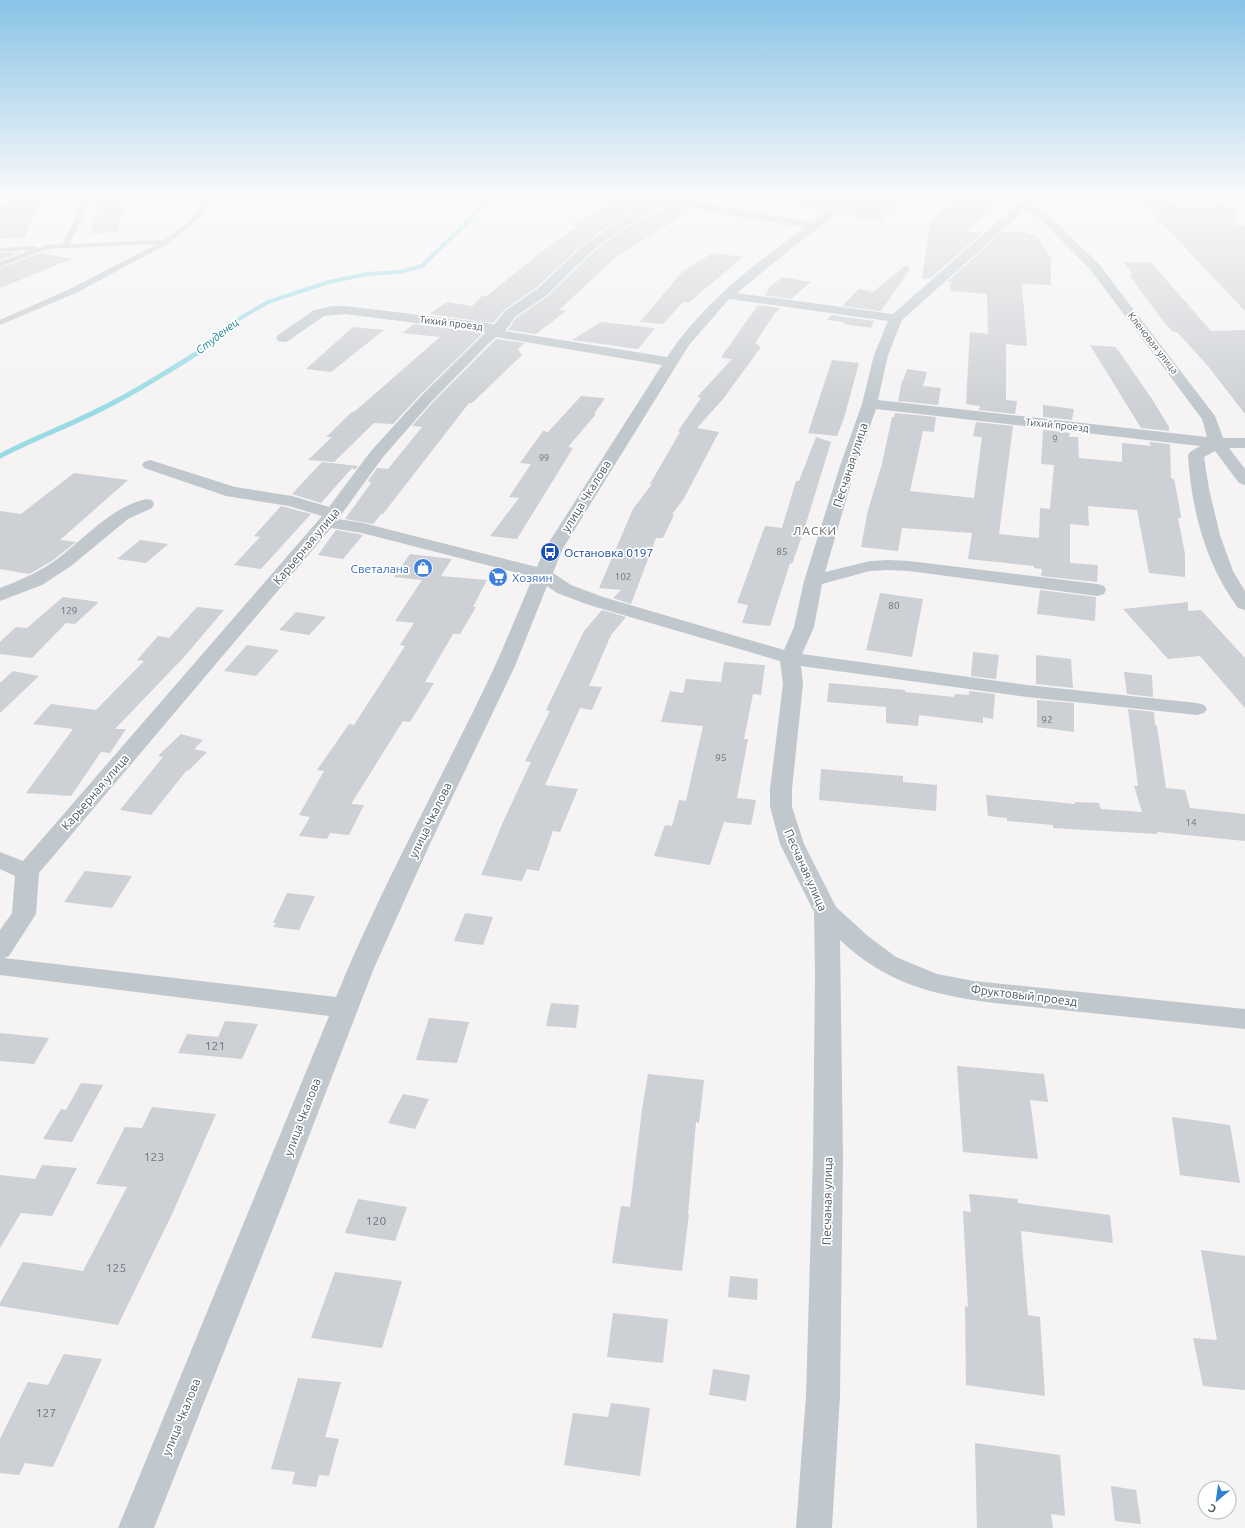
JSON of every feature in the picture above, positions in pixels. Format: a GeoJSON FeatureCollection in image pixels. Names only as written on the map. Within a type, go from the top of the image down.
{"type":"FeatureCollection","features":[{"type":"Feature","properties":{"kind":"street","name":"Карьерная улица"},"geometry":{"type":"LineString","coordinates":[[26,872],[330,518],[377,454],[427,398],[494,331],[502,326],[510,314],[542,292],[568,267]]}},
{"type":"Feature","properties":{"kind":"street","name":"улица Чкалова"},"geometry":{"type":"LineString","coordinates":[[136,1528],[270,1198],[361,968],[417,846],[505,666],[553,550],[568,523],[671,362],[697,326],[726,295],[761,267]]}},
{"type":"Feature","properties":{"kind":"street","name":"Песчаная улица"},"geometry":{"type":"LineString","coordinates":[[814,1528],[823,1396],[828,1163],[828,974],[826,912],[792,844],[781,807],[781,789],[793,684],[790,658],[804,627],[813,581],[848,466],[870,404],[881,355],[896,318],[953,267]]}},
{"type":"Feature","properties":{"kind":"street","name":"Кленовая улица"},"geometry":{"type":"LineString","coordinates":[[1095,267],[1210,419],[1217,443],[1245,480]]}},
{"type":"Feature","properties":{"kind":"street"},"geometry":{"type":"LineString","coordinates":[[726,295],[896,318]]}},
{"type":"Feature","properties":{"kind":"street","name":"Тихий проезд"},"geometry":{"type":"LineString","coordinates":[[283,338],[319,313],[332,310],[487,327],[503,335],[671,362]]}},
{"type":"Feature","properties":{"kind":"street","name":"Тихий проезд"},"geometry":{"type":"LineString","coordinates":[[870,404],[1217,443],[1245,443]]}},
{"type":"Feature","properties":{"kind":"street"},"geometry":{"type":"LineString","coordinates":[[1217,443],[1196,455],[1198,481],[1214,549],[1225,575],[1245,604]]}},
{"type":"Feature","properties":{"kind":"street"},"geometry":{"type":"LineString","coordinates":[[150,465],[232,492],[292,501],[330,518],[362,528],[542,574],[564,589],[596,601],[790,658],[1027,691],[1197,709]]}},
{"type":"Feature","properties":{"kind":"street"},"geometry":{"type":"LineString","coordinates":[[0,595],[35,581],[65,562],[122,515],[146,504]]}},
{"type":"Feature","properties":{"kind":"street"},"geometry":{"type":"LineString","coordinates":[[813,581],[870,566],[888,565],[908,566],[1097,590]]}},
{"type":"Feature","properties":{"kind":"street"},"geometry":{"type":"LineString","coordinates":[[0,860],[26,872],[24,914],[0,950]]}},
{"type":"Feature","properties":{"kind":"street","name":"Фруктовый проезд"},"geometry":{"type":"LineString","coordinates":[[826,912],[860,943],[888,964],[902,971],[943,984],[1013,995],[1245,1019]]}},
{"type":"Feature","properties":{"kind":"street"},"geometry":{"type":"LineString","coordinates":[[0,966],[345,1008]]}},
{"type":"Feature","properties":{"kind":"lane"},"geometry":{"type":"LineString","coordinates":[[0,323],[75,290],[118,267]]}},
{"type":"Feature","properties":{"kind":"building"},"geometry":{"type":"Polygon","coordinates":[[[2,267],[51,267],[0,288],[0,268],[2,267]]]}},
{"type":"Feature","properties":{"kind":"building"},"geometry":{"type":"Polygon","coordinates":[[[522,267],[558,267],[536,288],[504,310],[493,323],[429,314],[447,302],[472,306],[482,296],[487,296],[522,267]]]}},
{"type":"Feature","properties":{"kind":"building"},"geometry":{"type":"Polygon","coordinates":[[[577,267],[605,267],[559,310],[566,311],[536,334],[508,330],[516,318],[548,296],[577,267]]]}},
{"type":"Feature","properties":{"kind":"building"},"geometry":{"type":"Polygon","coordinates":[[[689,267],[731,267],[688,303],[683,302],[663,324],[640,322],[683,271],[689,267]]]}},
{"type":"Feature","properties":{"kind":"building"},"geometry":{"type":"Polygon","coordinates":[[[903,267],[908,267],[910,269],[881,311],[842,306],[859,289],[873,292],[903,267]]]}},
{"type":"Feature","properties":{"kind":"building"},"geometry":{"type":"Polygon","coordinates":[[[924,267],[943,267],[930,279],[922,278],[924,267]]]}},
{"type":"Feature","properties":{"kind":"building"},"geometry":{"type":"Polygon","coordinates":[[[963,267],[1051,267],[1051,285],[1022,284],[1027,346],[1006,344],[1006,400],[1017,401],[1015,414],[979,410],[980,406],[966,404],[970,332],[988,334],[987,294],[950,291],[951,282],[947,282],[963,267]]]}},
{"type":"Feature","properties":{"kind":"building"},"geometry":{"type":"Polygon","coordinates":[[[1128,267],[1156,267],[1211,331],[1245,330],[1245,414],[1208,366],[1177,332],[1173,332],[1163,321],[1129,275],[1133,275],[1128,267]]]}},
{"type":"Feature","properties":{"kind":"building"},"geometry":{"type":"Polygon","coordinates":[[[1204,267],[1245,267],[1245,311],[1204,267]]]}},
{"type":"Feature","properties":{"kind":"building"},"geometry":{"type":"Polygon","coordinates":[[[782,277],[811,282],[791,299],[765,295],[769,288],[782,277]]]}},
{"type":"Feature","properties":{"kind":"building"},"geometry":{"type":"Polygon","coordinates":[[[758,305],[781,308],[775,313],[755,343],[761,347],[723,399],[697,428],[719,432],[683,500],[672,514],[674,515],[663,538],[656,538],[631,604],[613,598],[621,590],[599,588],[633,509],[652,484],[650,484],[680,432],[678,431],[701,398],[697,397],[732,359],[722,358],[722,356],[758,305]]]}},
{"type":"Feature","properties":{"kind":"building"},"geometry":{"type":"Polygon","coordinates":[[[832,315],[874,321],[871,328],[844,324],[845,322],[827,320],[832,315]]]}},
{"type":"Feature","properties":{"kind":"building"},"geometry":{"type":"Polygon","coordinates":[[[601,322],[655,328],[638,349],[572,340],[601,322]]]}},
{"type":"Feature","properties":{"kind":"building"},"geometry":{"type":"Polygon","coordinates":[[[414,324],[483,333],[393,424],[374,423],[334,462],[308,460],[332,437],[326,437],[352,412],[354,412],[440,337],[402,333],[414,324]]]}},
{"type":"Feature","properties":{"kind":"building"},"geometry":{"type":"Polygon","coordinates":[[[353,327],[384,330],[331,372],[306,369],[353,327]]]}},
{"type":"Feature","properties":{"kind":"building"},"geometry":{"type":"Polygon","coordinates":[[[496,339],[525,343],[518,349],[522,355],[472,403],[469,403],[383,514],[381,514],[373,524],[345,519],[371,483],[368,481],[377,468],[388,469],[422,427],[412,426],[433,402],[496,339]]]}},
{"type":"Feature","properties":{"kind":"building"},"geometry":{"type":"Polygon","coordinates":[[[1090,345],[1115,347],[1118,350],[1152,399],[1169,427],[1169,431],[1141,428],[1090,345]]]}},
{"type":"Feature","properties":{"kind":"building"},"geometry":{"type":"Polygon","coordinates":[[[832,360],[859,363],[844,418],[837,436],[808,433],[832,360]]]}},
{"type":"Feature","properties":{"kind":"building"},"geometry":{"type":"Polygon","coordinates":[[[907,369],[927,372],[923,386],[941,388],[938,405],[898,401],[902,381],[907,369]]]}},
{"type":"Feature","properties":{"kind":"building"},"geometry":{"type":"Polygon","coordinates":[[[581,396],[605,398],[594,414],[596,414],[568,447],[573,448],[517,539],[490,536],[519,498],[509,497],[531,464],[520,463],[543,431],[548,432],[581,396]]]}},
{"type":"Feature","properties":{"kind":"building"},"geometry":{"type":"Polygon","coordinates":[[[1043,405],[1074,409],[1072,420],[1043,417],[1043,405]]]}},
{"type":"Feature","properties":{"kind":"building"},"geometry":{"type":"Polygon","coordinates":[[[895,413],[936,417],[934,432],[923,431],[910,491],[974,498],[982,437],[973,436],[976,422],[1013,426],[999,534],[1039,538],[1040,508],[1050,509],[1054,465],[1041,464],[1043,430],[1070,433],[1069,437],[1078,437],[1079,458],[1122,462],[1122,443],[1151,446],[1149,442],[1170,444],[1171,478],[1174,479],[1181,515],[1181,518],[1178,518],[1185,554],[1185,577],[1149,573],[1137,510],[1088,506],[1089,526],[1070,524],[1070,563],[1098,565],[1097,582],[1041,576],[1042,569],[1034,568],[1034,566],[968,559],[972,533],[902,528],[898,551],[861,547],[868,510],[882,464],[892,417],[894,417],[895,413]]]}},
{"type":"Feature","properties":{"kind":"building"},"geometry":{"type":"Polygon","coordinates":[[[816,437],[831,442],[804,530],[792,564],[790,563],[770,626],[742,623],[748,605],[737,603],[765,526],[782,528],[796,481],[799,481],[816,437]]]}},
{"type":"Feature","properties":{"kind":"building"},"geometry":{"type":"Polygon","coordinates":[[[322,462],[358,466],[355,470],[352,468],[321,503],[292,494],[322,462]]]}},
{"type":"Feature","properties":{"kind":"building"},"geometry":{"type":"Polygon","coordinates":[[[74,473],[128,480],[60,540],[76,542],[52,561],[29,574],[0,569],[0,511],[21,514],[74,473]]]}},
{"type":"Feature","properties":{"kind":"building"},"geometry":{"type":"Polygon","coordinates":[[[281,506],[311,514],[261,569],[234,565],[260,537],[254,536],[281,506]]]}},
{"type":"Feature","properties":{"kind":"building"},"geometry":{"type":"Polygon","coordinates":[[[336,530],[363,535],[343,559],[318,555],[336,530]]]}},
{"type":"Feature","properties":{"kind":"building"},"geometry":{"type":"Polygon","coordinates":[[[140,540],[168,544],[146,563],[117,559],[140,540]]]}},
{"type":"Feature","properties":{"kind":"building"},"geometry":{"type":"Polygon","coordinates":[[[410,554],[452,559],[441,576],[487,580],[473,607],[476,607],[460,634],[453,634],[425,682],[434,683],[410,722],[403,721],[351,804],[364,805],[349,835],[330,833],[327,839],[299,836],[310,817],[299,815],[324,771],[317,770],[349,724],[354,725],[405,646],[400,645],[414,623],[395,621],[422,580],[394,577],[410,554]]]}},
{"type":"Feature","properties":{"kind":"building"},"geometry":{"type":"Polygon","coordinates":[[[1040,590],[1096,597],[1095,621],[1037,614],[1040,590]]]}},
{"type":"Feature","properties":{"kind":"building"},"geometry":{"type":"Polygon","coordinates":[[[880,593],[923,599],[912,657],[866,650],[880,593]]]}},
{"type":"Feature","properties":{"kind":"building"},"geometry":{"type":"Polygon","coordinates":[[[63,597],[99,602],[75,624],[66,623],[32,658],[0,654],[0,642],[16,627],[27,628],[63,597]]]}},
{"type":"Feature","properties":{"kind":"building"},"geometry":{"type":"Polygon","coordinates":[[[1188,602],[1188,611],[1201,610],[1245,658],[1245,708],[1200,656],[1168,659],[1123,609],[1188,602]]]}},
{"type":"Feature","properties":{"kind":"building"},"geometry":{"type":"Polygon","coordinates":[[[197,607],[224,610],[184,657],[115,729],[126,729],[110,753],[101,752],[71,796],[26,793],[73,729],[33,724],[51,704],[96,710],[144,661],[137,660],[158,636],[169,638],[197,607]]]}},
{"type":"Feature","properties":{"kind":"building"},"geometry":{"type":"Polygon","coordinates":[[[602,610],[626,617],[611,635],[589,686],[602,687],[592,710],[580,708],[545,785],[578,789],[560,832],[553,831],[539,871],[527,869],[522,881],[481,875],[503,822],[531,762],[525,761],[550,711],[546,710],[584,631],[602,610]]]}},
{"type":"Feature","properties":{"kind":"building"},"geometry":{"type":"Polygon","coordinates":[[[296,612],[326,617],[309,635],[279,630],[296,612]]]}},
{"type":"Feature","properties":{"kind":"building"},"geometry":{"type":"Polygon","coordinates":[[[247,645],[279,650],[256,676],[224,671],[247,645]]]}},
{"type":"Feature","properties":{"kind":"building"},"geometry":{"type":"Polygon","coordinates":[[[973,652],[999,655],[996,679],[971,676],[973,652]]]}},
{"type":"Feature","properties":{"kind":"building"},"geometry":{"type":"Polygon","coordinates":[[[1036,655],[1071,659],[1073,688],[1036,684],[1036,655]]]}},
{"type":"Feature","properties":{"kind":"building"},"geometry":{"type":"Polygon","coordinates":[[[724,662],[765,665],[761,695],[753,694],[744,739],[748,739],[737,798],[756,800],[751,825],[724,822],[710,865],[654,856],[665,825],[672,826],[679,800],[686,801],[703,726],[661,722],[670,691],[683,693],[686,679],[721,682],[724,662]]]}},
{"type":"Feature","properties":{"kind":"building"},"geometry":{"type":"Polygon","coordinates":[[[13,671],[39,676],[0,713],[0,683],[13,671]]]}},
{"type":"Feature","properties":{"kind":"building"},"geometry":{"type":"Polygon","coordinates":[[[1124,672],[1152,675],[1153,697],[1127,694],[1124,672]]]}},
{"type":"Feature","properties":{"kind":"building"},"geometry":{"type":"Polygon","coordinates":[[[829,683],[905,690],[905,692],[954,697],[955,694],[969,695],[969,691],[995,694],[993,719],[983,717],[983,723],[919,715],[918,726],[886,723],[886,707],[827,702],[829,683]]]}},
{"type":"Feature","properties":{"kind":"building"},"geometry":{"type":"Polygon","coordinates":[[[1037,700],[1074,703],[1074,732],[1037,727],[1037,700]]]}},
{"type":"Feature","properties":{"kind":"building"},"geometry":{"type":"Polygon","coordinates":[[[1128,709],[1154,712],[1166,788],[1185,790],[1190,808],[1245,814],[1245,841],[1157,832],[1157,834],[1053,828],[1053,825],[1007,821],[1007,818],[988,816],[986,795],[1075,804],[1075,802],[1099,803],[1101,809],[1142,812],[1134,786],[1138,786],[1128,709]]]}},
{"type":"Feature","properties":{"kind":"building"},"geometry":{"type":"Polygon","coordinates":[[[181,734],[203,740],[194,749],[207,752],[188,771],[187,770],[151,815],[120,810],[163,757],[158,756],[181,734]]]}},
{"type":"Feature","properties":{"kind":"building"},"geometry":{"type":"Polygon","coordinates":[[[821,769],[903,776],[903,782],[937,785],[936,811],[819,800],[821,769]]]}},
{"type":"Feature","properties":{"kind":"building"},"geometry":{"type":"Polygon","coordinates":[[[85,871],[132,876],[112,908],[64,902],[85,871]]]}},
{"type":"Feature","properties":{"kind":"building"},"geometry":{"type":"Polygon","coordinates":[[[287,893],[315,896],[299,930],[273,927],[276,923],[273,923],[287,893]]]}},
{"type":"Feature","properties":{"kind":"building"},"geometry":{"type":"Polygon","coordinates":[[[465,913],[493,917],[483,945],[454,941],[465,913]]]}},
{"type":"Feature","properties":{"kind":"building"},"geometry":{"type":"Polygon","coordinates":[[[551,1003],[579,1005],[576,1028],[546,1026],[551,1003]]]}},
{"type":"Feature","properties":{"kind":"building"},"geometry":{"type":"Polygon","coordinates":[[[429,1018],[469,1022],[457,1063],[416,1060],[429,1018]]]}},
{"type":"Feature","properties":{"kind":"building"},"geometry":{"type":"Polygon","coordinates":[[[225,1021],[258,1024],[242,1059],[178,1053],[187,1034],[218,1037],[225,1021]]]}},
{"type":"Feature","properties":{"kind":"building"},"geometry":{"type":"Polygon","coordinates":[[[0,1033],[49,1038],[34,1064],[0,1061],[0,1033]]]}},
{"type":"Feature","properties":{"kind":"building"},"geometry":{"type":"Polygon","coordinates":[[[957,1066],[1044,1074],[1048,1102],[1030,1100],[1038,1159],[963,1152],[957,1066]]]}},
{"type":"Feature","properties":{"kind":"building"},"geometry":{"type":"Polygon","coordinates":[[[648,1074],[704,1080],[699,1123],[696,1122],[689,1214],[682,1271],[612,1263],[621,1206],[630,1207],[648,1074]]]}},
{"type":"Feature","properties":{"kind":"building"},"geometry":{"type":"Polygon","coordinates":[[[81,1083],[103,1085],[72,1142],[43,1139],[61,1109],[66,1110],[81,1083]]]}},
{"type":"Feature","properties":{"kind":"building"},"geometry":{"type":"Polygon","coordinates":[[[403,1094],[429,1099],[415,1129],[388,1123],[403,1094]]]}},
{"type":"Feature","properties":{"kind":"building"},"geometry":{"type":"Polygon","coordinates":[[[152,1107],[216,1114],[173,1212],[118,1325],[0,1306],[0,1303],[23,1262],[83,1271],[127,1187],[96,1184],[125,1127],[142,1128],[152,1107]]]}},
{"type":"Feature","properties":{"kind":"building"},"geometry":{"type":"Polygon","coordinates":[[[1172,1117],[1230,1125],[1240,1183],[1180,1175],[1172,1117]]]}},
{"type":"Feature","properties":{"kind":"building"},"geometry":{"type":"Polygon","coordinates":[[[42,1165],[77,1168],[52,1216],[21,1213],[0,1248],[0,1175],[35,1179],[42,1165]]]}},
{"type":"Feature","properties":{"kind":"building"},"geometry":{"type":"Polygon","coordinates":[[[969,1194],[1018,1199],[1018,1203],[1110,1215],[1113,1243],[1021,1231],[1028,1315],[1040,1317],[1045,1396],[966,1385],[965,1306],[968,1307],[963,1211],[971,1212],[969,1194]]]}},
{"type":"Feature","properties":{"kind":"building"},"geometry":{"type":"Polygon","coordinates":[[[358,1199],[407,1207],[395,1241],[345,1233],[358,1199]]]}},
{"type":"Feature","properties":{"kind":"building"},"geometry":{"type":"Polygon","coordinates":[[[1201,1250],[1245,1256],[1245,1390],[1203,1386],[1193,1338],[1217,1340],[1201,1250]]]}},
{"type":"Feature","properties":{"kind":"building"},"geometry":{"type":"Polygon","coordinates":[[[335,1272],[402,1281],[382,1348],[311,1338],[335,1272]]]}},
{"type":"Feature","properties":{"kind":"building"},"geometry":{"type":"Polygon","coordinates":[[[730,1276],[758,1279],[757,1300],[728,1297],[730,1276]]]}},
{"type":"Feature","properties":{"kind":"building"},"geometry":{"type":"Polygon","coordinates":[[[613,1313],[668,1319],[663,1363],[607,1357],[613,1313]]]}},
{"type":"Feature","properties":{"kind":"building"},"geometry":{"type":"Polygon","coordinates":[[[64,1354],[102,1359],[53,1467],[25,1463],[19,1475],[0,1473],[0,1439],[28,1382],[48,1385],[64,1354]]]}},
{"type":"Feature","properties":{"kind":"building"},"geometry":{"type":"Polygon","coordinates":[[[713,1369],[750,1375],[746,1401],[709,1395],[713,1369]]]}},
{"type":"Feature","properties":{"kind":"building"},"geometry":{"type":"Polygon","coordinates":[[[298,1378],[341,1382],[325,1437],[339,1439],[329,1476],[319,1475],[316,1487],[292,1484],[295,1472],[271,1469],[298,1378]]]}},
{"type":"Feature","properties":{"kind":"building"},"geometry":{"type":"Polygon","coordinates":[[[611,1403],[650,1408],[640,1476],[564,1465],[573,1413],[608,1417],[611,1403]]]}},
{"type":"Feature","properties":{"kind":"building"},"geometry":{"type":"Polygon","coordinates":[[[975,1443],[1060,1455],[1065,1516],[1051,1514],[1053,1528],[977,1528],[975,1443]]]}},
{"type":"Feature","properties":{"kind":"building"},"geometry":{"type":"Polygon","coordinates":[[[1111,1486],[1136,1490],[1141,1524],[1115,1521],[1111,1486]]]}},
{"type":"Feature","properties":{"kind":"waterway","name":"Студенец"},"geometry":{"type":"LineString","coordinates":[[201,351],[232,323],[268,302],[329,282],[367,274],[400,272],[417,267]]}},
{"type":"Feature","properties":{"kind":"waterway","name":"Студенец"},"geometry":{"type":"LineString","coordinates":[[0,456],[92,414],[154,380],[202,350]]}},
{"type":"Feature","properties":{"kind":"place","name":"Остановка 0197"},"geometry":{"type":"Point","coordinates":[550,552]}},
{"type":"Feature","properties":{"kind":"place","name":"Светалана"},"geometry":{"type":"Point","coordinates":[423,568]}},
{"type":"Feature","properties":{"kind":"place","name":"Хозяин"},"geometry":{"type":"Point","coordinates":[498,577]}},
{"type":"Feature","properties":{"kind":"district","name":"ЛАСКИ"},"geometry":{"type":"Point","coordinates":[815,530]}}]}
